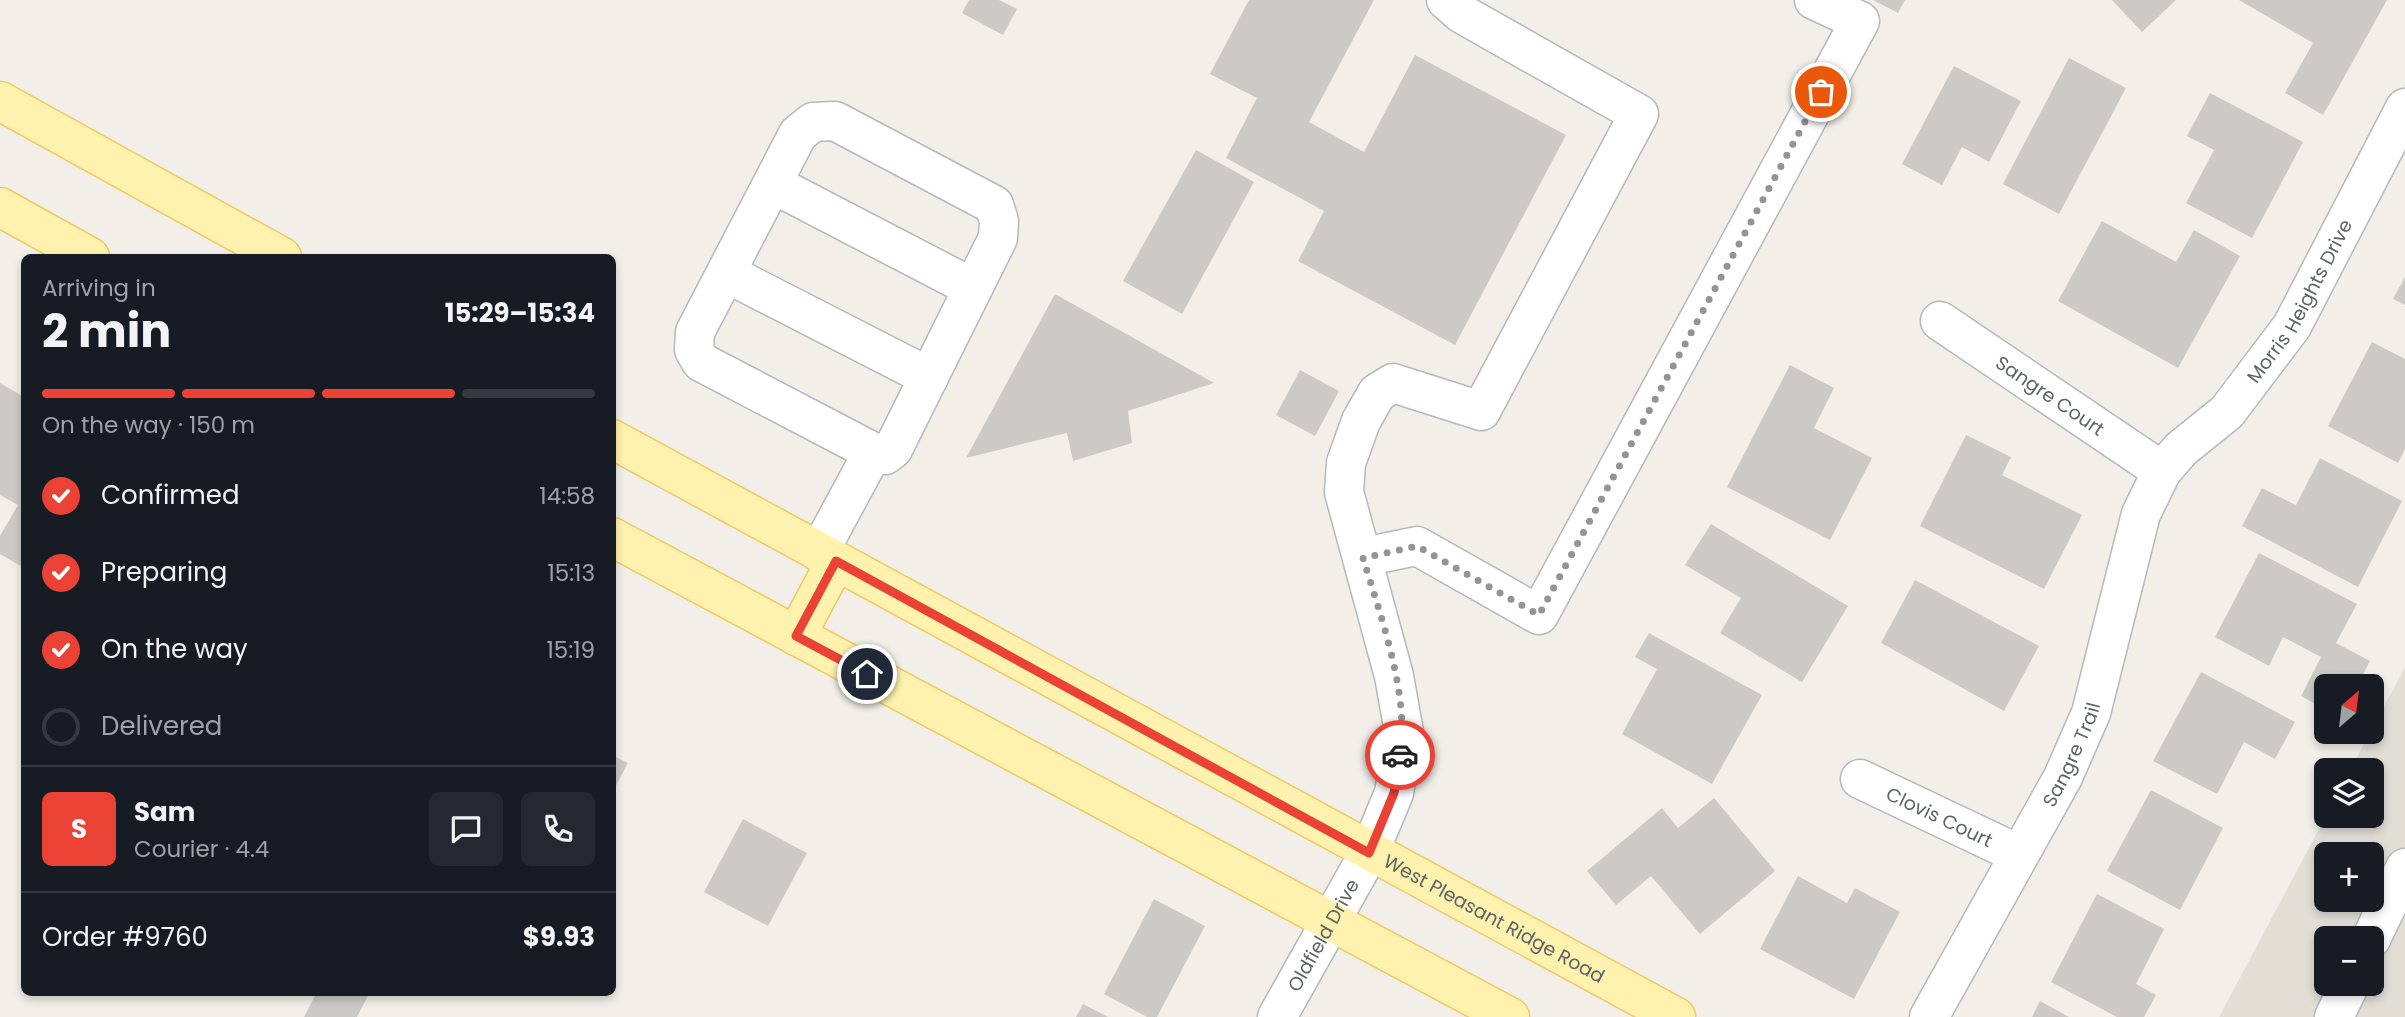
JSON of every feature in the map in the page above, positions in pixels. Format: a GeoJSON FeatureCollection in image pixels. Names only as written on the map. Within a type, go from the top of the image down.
{"type":"FeatureCollection","features":[{"type":"Feature","properties":{"kind":"main road"},"geometry":{"type":"LineString","coordinates":[[0,101],[277,254]]}},
{"type":"Feature","properties":{"kind":"main road"},"geometry":{"type":"LineString","coordinates":[[0,207],[85,254]]}},
{"type":"Feature","properties":{"kind":"main road","name":"West Pleasant Ridge Road"},"geometry":{"type":"LineString","coordinates":[[616,441],[1369,853],[1676,1017]]}},
{"type":"Feature","properties":{"kind":"main road"},"geometry":{"type":"LineString","coordinates":[[616,539],[1510,1017]]}},
{"type":"Feature","properties":{"kind":"main road"},"geometry":{"type":"LineString","coordinates":[[796,636],[828,556]]}},
{"type":"Feature","properties":{"kind":"street","name":"Oldfield Drive"},"geometry":{"type":"LineString","coordinates":[[1277,1017],[1369,853],[1394,793],[1404,733],[1394,676],[1344,492],[1346,463],[1361,421],[1377,393],[1393,383],[1481,411],[1639,114],[1462,14],[1446,0]]}},
{"type":"Feature","properties":{"kind":"street"},"geometry":{"type":"LineString","coordinates":[[1363,558],[1417,546],[1539,615],[1860,21],[1814,0]]}},
{"type":"Feature","properties":{"kind":"street","name":"Morris Heights Drive"},"geometry":{"type":"LineString","coordinates":[[2162,471],[2180,449],[2227,412],[2292,326],[2405,108]]}},
{"type":"Feature","properties":{"kind":"street"},"geometry":{"type":"LineString","coordinates":[[835,121],[993,205],[999,221],[998,238],[893,449],[885,454],[873,452],[701,362],[694,350],[695,332],[726,273],[798,134],[813,122],[835,121]]}},
{"type":"Feature","properties":{"kind":"street"},"geometry":{"type":"LineString","coordinates":[[773,184],[973,288]]}},
{"type":"Feature","properties":{"kind":"street"},"geometry":{"type":"LineString","coordinates":[[726,273],[929,377]]}},
{"type":"Feature","properties":{"kind":"street","name":"Sangre Court"},"geometry":{"type":"LineString","coordinates":[[1940,321],[2162,471]]}},
{"type":"Feature","properties":{"kind":"street"},"geometry":{"type":"LineString","coordinates":[[828,556],[873,452]]}},
{"type":"Feature","properties":{"kind":"street","name":"Sangre Trail"},"geometry":{"type":"LineString","coordinates":[[1929,1017],[2063,778],[2091,713],[2141,514],[2162,471]]}},
{"type":"Feature","properties":{"kind":"street","name":"Clovis Court"},"geometry":{"type":"LineString","coordinates":[[1860,779],[2018,854]]}},
{"type":"Feature","properties":{"kind":"street"},"geometry":{"type":"LineString","coordinates":[[2377,926],[2405,868]]}},
{"type":"Feature","properties":{"kind":"street"},"geometry":{"type":"LineString","coordinates":[[2334,1017],[2344,996]]}},
{"type":"Feature","properties":{"kind":"shaded area"},"geometry":{"type":"Polygon","coordinates":[[[2405,667],[2405,1017],[2219,1017],[2320,828],[2384,828],[2384,758],[2356,758],[2364,744],[2384,744],[2384,706],[2405,667]]]}},
{"type":"Feature","properties":{"kind":"building"},"geometry":{"type":"Polygon","coordinates":[[[969,0],[999,0],[1017,9],[1003,35],[962,13],[969,0]]]}},
{"type":"Feature","properties":{"kind":"building"},"geometry":{"type":"Polygon","coordinates":[[[1249,0],[1374,0],[1309,122],[1364,152],[1415,55],[1566,135],[1455,345],[1298,261],[1324,211],[1226,158],[1257,98],[1210,74],[1249,0]]]}},
{"type":"Feature","properties":{"kind":"building"},"geometry":{"type":"Polygon","coordinates":[[[1873,0],[1905,0],[1898,13],[1873,0]]]}},
{"type":"Feature","properties":{"kind":"building"},"geometry":{"type":"Polygon","coordinates":[[[2112,0],[2176,0],[2142,32],[2112,0]]]}},
{"type":"Feature","properties":{"kind":"building"},"geometry":{"type":"Polygon","coordinates":[[[2239,0],[2387,0],[2323,115],[2285,93],[2313,43],[2239,0]]]}},
{"type":"Feature","properties":{"kind":"building"},"geometry":{"type":"Polygon","coordinates":[[[2069,58],[2126,88],[2059,214],[2003,184],[2069,58]]]}},
{"type":"Feature","properties":{"kind":"building"},"geometry":{"type":"Polygon","coordinates":[[[1954,66],[2021,101],[1989,162],[1962,147],[1942,185],[1902,164],[1954,66]]]}},
{"type":"Feature","properties":{"kind":"building"},"geometry":{"type":"Polygon","coordinates":[[[2210,93],[2303,142],[2252,238],[2186,203],[2214,150],[2187,136],[2210,93]]]}},
{"type":"Feature","properties":{"kind":"building"},"geometry":{"type":"Polygon","coordinates":[[[1196,150],[1254,182],[1182,314],[1123,281],[1196,150]]]}},
{"type":"Feature","properties":{"kind":"building"},"geometry":{"type":"Polygon","coordinates":[[[2102,221],[2176,262],[2194,230],[2240,256],[2178,368],[2058,301],[2102,221]]]}},
{"type":"Feature","properties":{"kind":"building"},"geometry":{"type":"Polygon","coordinates":[[[2405,277],[2405,305],[2393,299],[2405,277]]]}},
{"type":"Feature","properties":{"kind":"building"},"geometry":{"type":"Polygon","coordinates":[[[1055,294],[1214,383],[1128,411],[1132,443],[1073,461],[1067,433],[966,458],[1055,294]]]}},
{"type":"Feature","properties":{"kind":"building"},"geometry":{"type":"Polygon","coordinates":[[[2372,342],[2405,359],[2405,449],[2398,463],[2328,426],[2372,342]]]}},
{"type":"Feature","properties":{"kind":"building"},"geometry":{"type":"Polygon","coordinates":[[[1790,365],[1834,388],[1814,428],[1872,458],[1830,540],[1727,487],[1790,365]]]}},
{"type":"Feature","properties":{"kind":"building"},"geometry":{"type":"Polygon","coordinates":[[[1300,370],[1339,391],[1315,436],[1276,415],[1300,370]]]}},
{"type":"Feature","properties":{"kind":"building"},"geometry":{"type":"Polygon","coordinates":[[[0,383],[21,395],[21,566],[0,554],[0,536],[18,505],[0,495],[0,383]]]}},
{"type":"Feature","properties":{"kind":"building"},"geometry":{"type":"Polygon","coordinates":[[[1966,435],[2011,457],[2002,475],[2082,515],[2044,589],[1920,526],[1966,435]]]}},
{"type":"Feature","properties":{"kind":"building"},"geometry":{"type":"Polygon","coordinates":[[[2320,458],[2402,501],[2358,587],[2242,526],[2262,488],[2296,505],[2320,458]]]}},
{"type":"Feature","properties":{"kind":"building"},"geometry":{"type":"Polygon","coordinates":[[[1711,524],[1848,606],[1802,682],[1720,633],[1741,598],[1685,565],[1711,524]]]}},
{"type":"Feature","properties":{"kind":"building"},"geometry":{"type":"Polygon","coordinates":[[[2259,553],[2357,604],[2336,643],[2370,661],[2363,674],[2314,674],[2314,703],[2301,696],[2321,657],[2283,637],[2269,666],[2215,637],[2259,553]]]}},
{"type":"Feature","properties":{"kind":"building"},"geometry":{"type":"Polygon","coordinates":[[[1915,580],[2039,646],[2004,711],[1881,643],[1915,580]]]}},
{"type":"Feature","properties":{"kind":"building"},"geometry":{"type":"Polygon","coordinates":[[[1649,633],[1762,695],[1712,784],[1622,734],[1657,669],[1635,657],[1649,633]]]}},
{"type":"Feature","properties":{"kind":"building"},"geometry":{"type":"Polygon","coordinates":[[[2201,672],[2295,722],[2275,759],[2244,742],[2217,794],[2153,761],[2201,672]]]}},
{"type":"Feature","properties":{"kind":"building"},"geometry":{"type":"Polygon","coordinates":[[[616,757],[628,763],[616,786],[616,757]]]}},
{"type":"Feature","properties":{"kind":"building"},"geometry":{"type":"Polygon","coordinates":[[[2151,790],[2223,828],[2180,910],[2107,871],[2151,790]]]}},
{"type":"Feature","properties":{"kind":"building"},"geometry":{"type":"Polygon","coordinates":[[[1714,798],[1775,871],[1700,934],[1651,876],[1616,905],[1587,871],[1662,808],[1678,828],[1714,798]]]}},
{"type":"Feature","properties":{"kind":"building"},"geometry":{"type":"Polygon","coordinates":[[[743,819],[807,853],[768,926],[704,892],[743,819]]]}},
{"type":"Feature","properties":{"kind":"building"},"geometry":{"type":"Polygon","coordinates":[[[1798,876],[1847,903],[1855,888],[1900,912],[1854,999],[1760,949],[1798,876]]]}},
{"type":"Feature","properties":{"kind":"building"},"geometry":{"type":"Polygon","coordinates":[[[2097,894],[2164,929],[2136,984],[2156,995],[2144,1017],[2117,1017],[2051,982],[2097,894]]]}},
{"type":"Feature","properties":{"kind":"building"},"geometry":{"type":"Polygon","coordinates":[[[1154,899],[1205,926],[1157,1017],[1147,1017],[1104,994],[1154,899]]]}},
{"type":"Feature","properties":{"kind":"building"},"geometry":{"type":"Polygon","coordinates":[[[315,996],[368,996],[357,1017],[304,1017],[315,996]]]}},
{"type":"Feature","properties":{"kind":"building"},"geometry":{"type":"Polygon","coordinates":[[[2040,1001],[2069,1017],[2032,1017],[2040,1001]]]}},
{"type":"Feature","properties":{"kind":"building"},"geometry":{"type":"Polygon","coordinates":[[[1083,1004],[1108,1017],[1076,1017],[1083,1004]]]}},
{"type":"Feature","properties":{"kind":"way so far"},"geometry":{"type":"LineString","coordinates":[[1400,755],[1404,733],[1394,676],[1363,558],[1417,546],[1539,615],[1821,92]]}},
{"type":"Feature","properties":{"kind":"route"},"geometry":{"type":"LineString","coordinates":[[867,674],[796,636],[836,561],[1369,853],[1394,793],[1400,755]]}}]}
